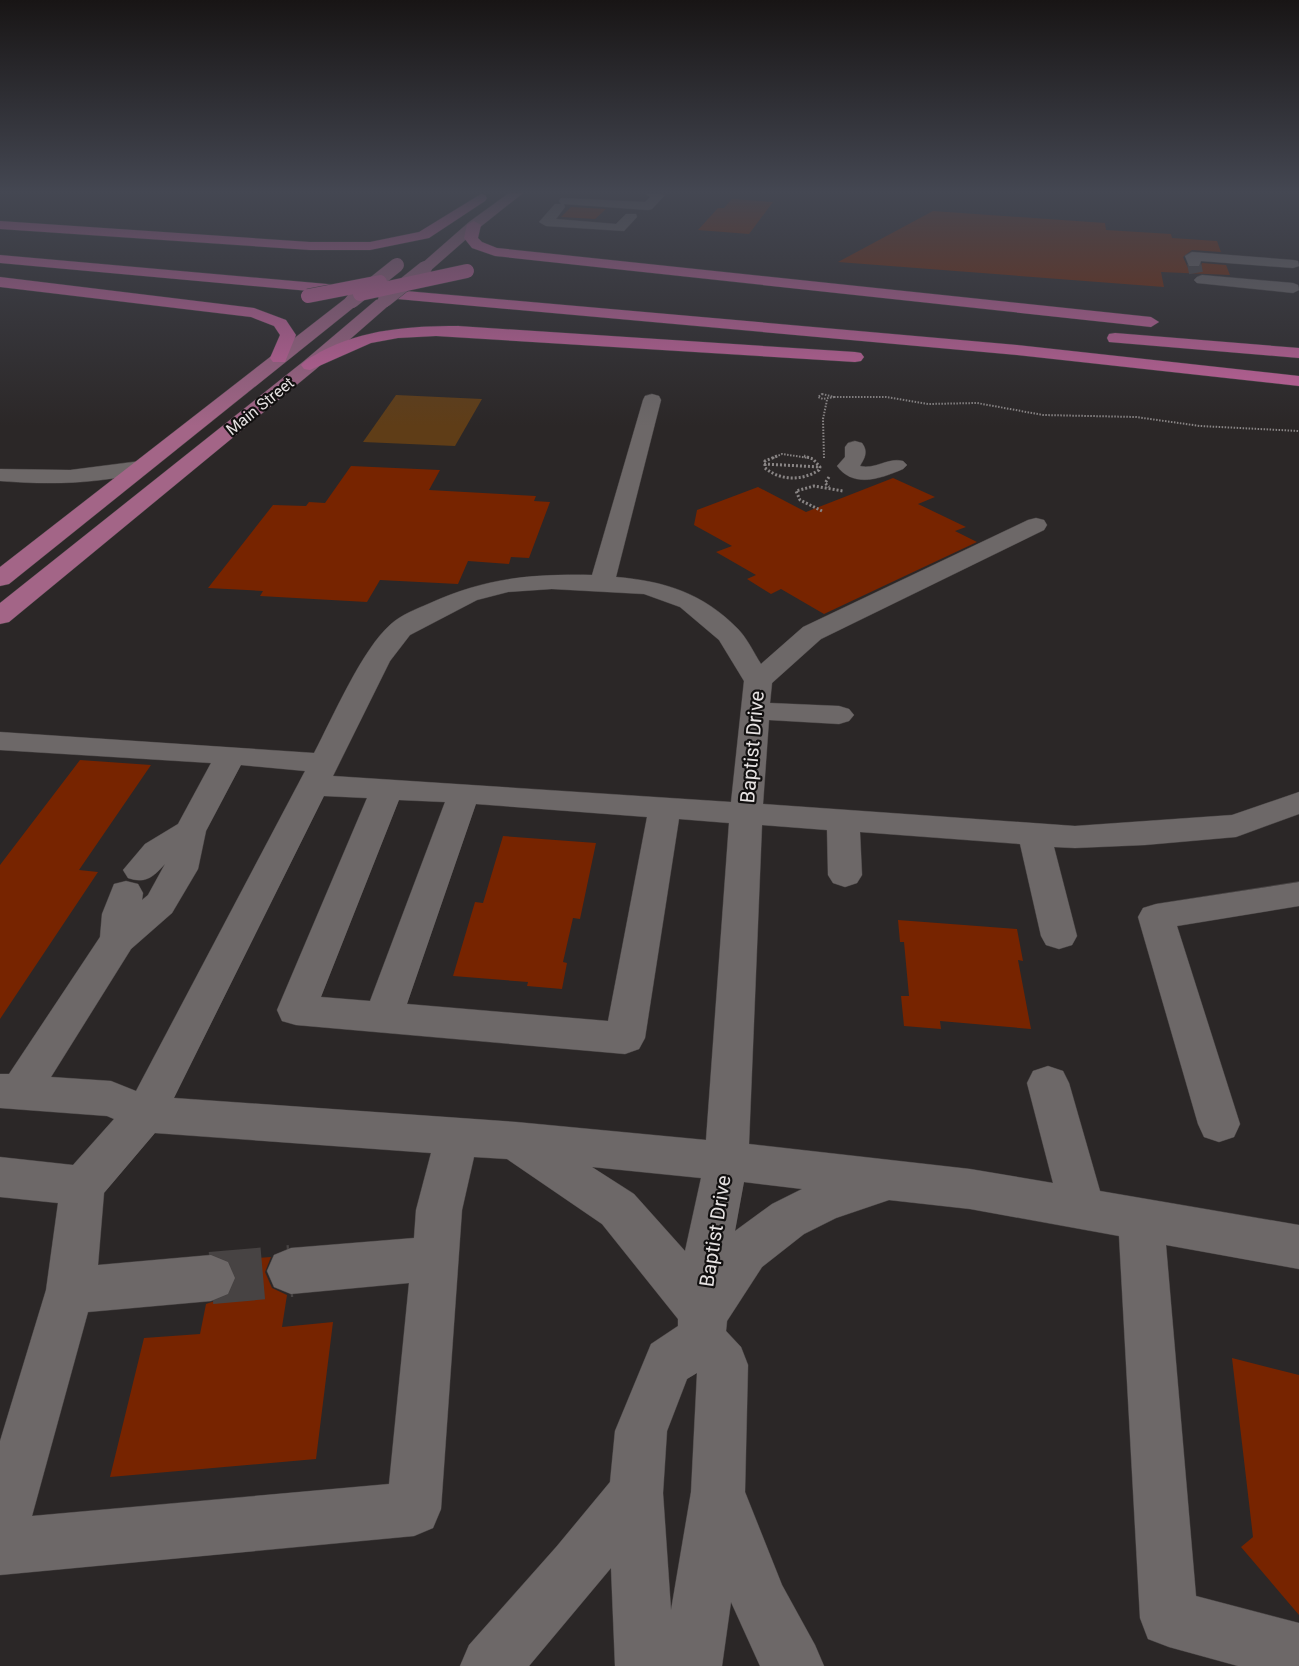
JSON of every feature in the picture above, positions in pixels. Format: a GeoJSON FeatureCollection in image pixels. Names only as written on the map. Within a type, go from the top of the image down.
{"type":"FeatureCollection","features":[{"type":"Feature","properties":{"kind":"highway"},"geometry":{"type":"LineString","coordinates":[[131,271],[1017,350],[1299,381]]}},
{"type":"Feature","properties":{"kind":"highway"},"geometry":{"type":"LineString","coordinates":[[372,271],[388,285],[422,307],[445,317],[525,335]]}},
{"type":"Feature","properties":{"kind":"highway"},"geometry":{"type":"LineString","coordinates":[[202,305],[274,300],[472,275],[407,271]]}},
{"type":"Feature","properties":{"kind":"highway"},"geometry":{"type":"LineString","coordinates":[[663,271],[1170,324]]}},
{"type":"Feature","properties":{"kind":"highway"},"geometry":{"type":"LineString","coordinates":[[388,285],[420,272]]}},
{"type":"Feature","properties":{"kind":"highway"},"geometry":{"type":"LineString","coordinates":[[0,282],[254,313],[280,323],[288,335],[279,358]]}},
{"type":"Feature","properties":{"kind":"highway"},"geometry":{"type":"LineString","coordinates":[[310,365],[336,350],[374,336],[428,331],[525,335],[868,358]]}},
{"type":"Feature","properties":{"kind":"highway"},"geometry":{"type":"LineString","coordinates":[[1099,337],[1299,353]]}},
{"type":"Feature","properties":{"kind":"highway"},"geometry":{"type":"LineString","coordinates":[[1094,376],[1299,394]]}},
{"type":"Feature","properties":{"kind":"main road","name":"Main Street"},"geometry":{"type":"LineString","coordinates":[[0,616],[310,365],[404,271]]}},
{"type":"Feature","properties":{"kind":"main road","name":"Main Street"},"geometry":{"type":"LineString","coordinates":[[0,579],[356,297],[388,285]]}},
{"type":"Feature","properties":{"kind":"street"},"geometry":{"type":"LineString","coordinates":[[1196,271],[1198,279],[1293,288]]}},
{"type":"Feature","properties":{"kind":"street"},"geometry":{"type":"LineString","coordinates":[[1252,271],[1258,285]]}},
{"type":"Feature","properties":{"kind":"street"},"geometry":{"type":"LineString","coordinates":[[602,583],[652,400]]}},
{"type":"Feature","properties":{"kind":"street"},"geometry":{"type":"LineString","coordinates":[[855,447],[855,458],[848,466],[851,470],[867,474],[896,465]]}},
{"type":"Feature","properties":{"kind":"street"},"geometry":{"type":"LineString","coordinates":[[0,475],[50,479],[85,477],[141,467]]}},
{"type":"Feature","properties":{"kind":"street"},"geometry":{"type":"LineString","coordinates":[[50,479],[83,490],[90,497],[92,505]]}},
{"type":"Feature","properties":{"kind":"street"},"geometry":{"type":"LineString","coordinates":[[839,715],[758,696],[812,633],[1036,525]]}},
{"type":"Feature","properties":{"kind":"street","name":"Baptist Drive"},"geometry":{"type":"LineString","coordinates":[[82,1186],[145,1114],[377,660],[401,629],[430,612],[468,595],[508,585],[552,582],[648,587],[689,602],[729,635],[758,696],[746,814],[726,1161],[709,1248],[702,1326]]}},
{"type":"Feature","properties":{"kind":"street"},"geometry":{"type":"LineString","coordinates":[[0,741],[326,761],[387,789],[1075,837],[1145,834],[1236,825],[1299,802]]}},
{"type":"Feature","properties":{"kind":"street"},"geometry":{"type":"LineString","coordinates":[[10,1091],[118,939],[160,904],[181,869],[190,831],[231,755]]}},
{"type":"Feature","properties":{"kind":"street"},"geometry":{"type":"LineString","coordinates":[[387,789],[296,1010],[625,1038],[665,808]]}},
{"type":"Feature","properties":{"kind":"street"},"geometry":{"type":"LineString","coordinates":[[383,1017],[464,793]]}},
{"type":"Feature","properties":{"kind":"street"},"geometry":{"type":"LineString","coordinates":[[843,821],[845,875]]}},
{"type":"Feature","properties":{"kind":"street"},"geometry":{"type":"LineString","coordinates":[[118,939],[120,914],[133,882],[157,852],[190,831]]}},
{"type":"Feature","properties":{"kind":"street"},"geometry":{"type":"LineString","coordinates":[[1034,834],[1059,936]]}},
{"type":"Feature","properties":{"kind":"street"},"geometry":{"type":"LineString","coordinates":[[1219,1124],[1156,917],[1299,894]]}},
{"type":"Feature","properties":{"kind":"street"},"geometry":{"type":"LineString","coordinates":[[1048,1083],[1082,1208]]}},
{"type":"Feature","properties":{"kind":"street"},"geometry":{"type":"LineString","coordinates":[[10,1091],[111,1099],[145,1114],[516,1141],[726,1161],[890,1180],[1082,1208],[1299,1247]]}},
{"type":"Feature","properties":{"kind":"street"},"geometry":{"type":"LineString","coordinates":[[0,1547],[414,1509],[439,1210],[457,1137]]}},
{"type":"Feature","properties":{"kind":"street"},"geometry":{"type":"LineString","coordinates":[[516,1141],[618,1209],[664,1262],[723,1365],[718,1492],[692,1666]]}},
{"type":"Feature","properties":{"kind":"street"},"geometry":{"type":"LineString","coordinates":[[0,1177],[82,1186],[77,1246],[70,1290],[0,1532]]}},
{"type":"Feature","properties":{"kind":"street"},"geometry":{"type":"LineString","coordinates":[[645,1666],[636,1492],[641,1431],[669,1362],[702,1326],[746,1251],[788,1219],[824,1201],[890,1180]]}},
{"type":"Feature","properties":{"kind":"street"},"geometry":{"type":"LineString","coordinates":[[1142,1219],[1169,1618],[1299,1653]]}},
{"type":"Feature","properties":{"kind":"street"},"geometry":{"type":"LineString","coordinates":[[291,1271],[435,1259]]}},
{"type":"Feature","properties":{"kind":"street"},"geometry":{"type":"LineString","coordinates":[[70,1290],[211,1278]]}},
{"type":"Feature","properties":{"kind":"street"},"geometry":{"type":"LineString","coordinates":[[490,1666],[577,1566],[636,1492]]}},
{"type":"Feature","properties":{"kind":"street"},"geometry":{"type":"LineString","coordinates":[[718,1492],[747,1571],[784,1651],[794,1666]]}},
{"type":"Feature","properties":{"kind":"path"},"geometry":{"type":"LineString","coordinates":[[834,397],[827,400],[820,398],[819,395],[886,397],[919,404],[977,403],[1056,416],[1137,417],[1200,426],[1299,430]]}},
{"type":"Feature","properties":{"kind":"path"},"geometry":{"type":"LineString","coordinates":[[764,464],[824,467],[823,419],[827,400]]}},
{"type":"Feature","properties":{"kind":"path"},"geometry":{"type":"LineString","coordinates":[[764,464],[769,458],[791,454],[813,459],[820,466]]}},
{"type":"Feature","properties":{"kind":"path"},"geometry":{"type":"LineString","coordinates":[[764,464],[768,472],[774,475],[792,478],[815,474],[820,466]]}},
{"type":"Feature","properties":{"kind":"path"},"geometry":{"type":"LineString","coordinates":[[825,473],[825,480]]}},
{"type":"Feature","properties":{"kind":"path"},"geometry":{"type":"LineString","coordinates":[[822,511],[800,500],[796,491],[803,487],[816,485],[835,490]]}},
{"type":"Feature","properties":{"kind":"shaded area"},"geometry":{"type":"Polygon","coordinates":[[[396,395],[482,399],[455,446],[363,442],[396,395]]]}},
{"type":"Feature","properties":{"kind":"building"},"geometry":{"type":"Polygon","coordinates":[[[952,271],[1228,271],[1230,275],[1161,272],[1164,287],[952,271]]]}},
{"type":"Feature","properties":{"kind":"building"},"geometry":{"type":"Polygon","coordinates":[[[351,466],[440,470],[429,490],[536,496],[534,501],[550,502],[529,558],[511,557],[509,564],[468,561],[458,584],[380,580],[367,602],[260,596],[263,591],[208,588],[273,505],[306,506],[309,502],[325,503],[351,466]]]}},
{"type":"Feature","properties":{"kind":"building"},"geometry":{"type":"Polygon","coordinates":[[[893,478],[935,497],[918,504],[966,527],[955,531],[977,542],[824,614],[781,589],[771,594],[747,579],[756,575],[716,552],[732,546],[694,525],[697,510],[758,487],[806,512],[893,478]]]}},
{"type":"Feature","properties":{"kind":"building"},"geometry":{"type":"Polygon","coordinates":[[[80,760],[151,765],[79,870],[98,872],[0,1019],[0,865],[80,760]]]}},
{"type":"Feature","properties":{"kind":"building"},"geometry":{"type":"Polygon","coordinates":[[[503,836],[596,843],[580,919],[573,918],[563,962],[567,963],[562,989],[527,986],[528,982],[453,976],[475,902],[483,903],[503,836]]]}},
{"type":"Feature","properties":{"kind":"building"},"geometry":{"type":"Polygon","coordinates":[[[898,920],[1017,929],[1023,961],[1018,960],[1031,1029],[940,1021],[941,1029],[904,1026],[901,996],[909,996],[904,942],[900,942],[898,920]]]}},
{"type":"Feature","properties":{"kind":"building"},"geometry":{"type":"Polygon","coordinates":[[[271,1257],[265,1272],[272,1288],[287,1295],[282,1327],[333,1322],[316,1459],[110,1477],[144,1338],[200,1334],[206,1304],[229,1296],[237,1279],[229,1260],[271,1257]]]}},
{"type":"Feature","properties":{"kind":"building"},"geometry":{"type":"Polygon","coordinates":[[[1232,1358],[1299,1375],[1299,1615],[1241,1547],[1253,1537],[1232,1358]]]}},
{"type":"Feature","properties":{"kind":"tunnel"},"geometry":{"type":"LineString","coordinates":[[211,1278],[291,1271]]}}]}
